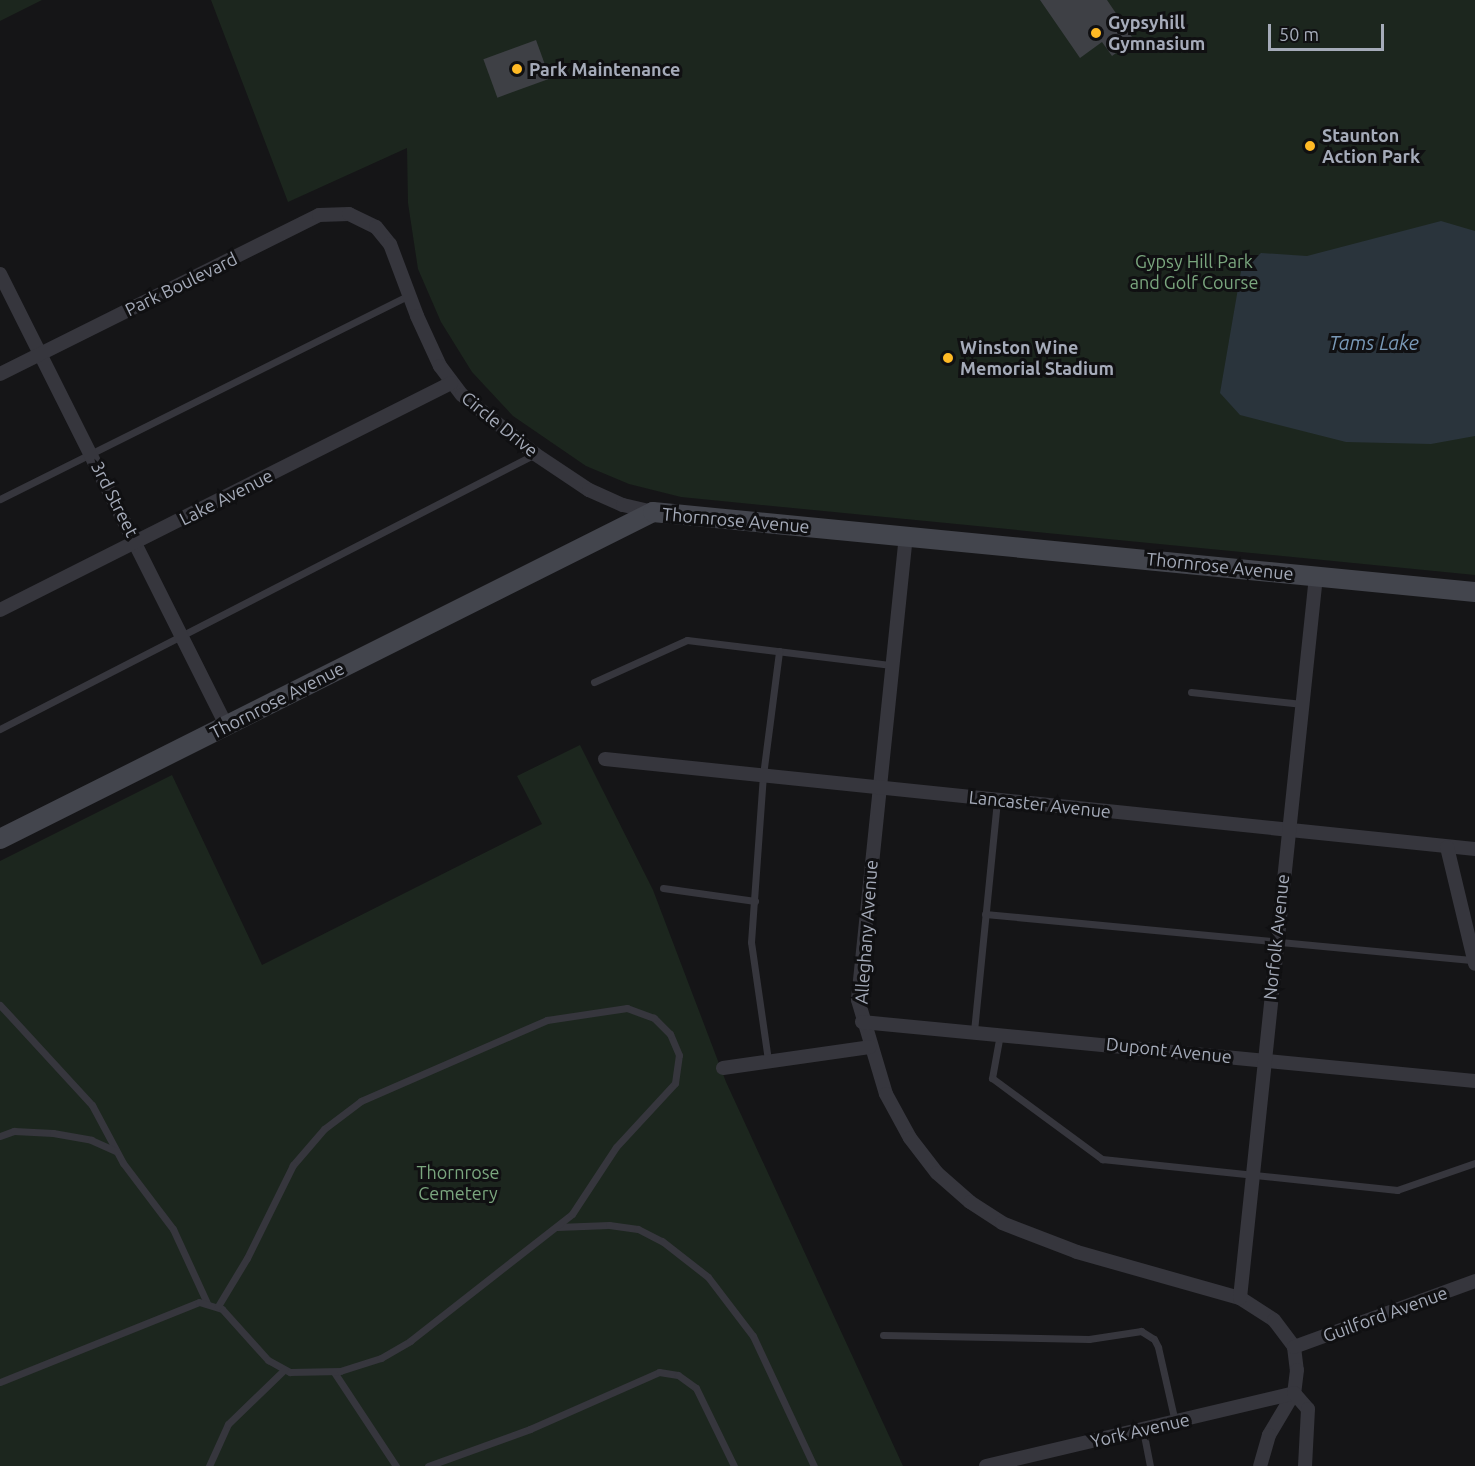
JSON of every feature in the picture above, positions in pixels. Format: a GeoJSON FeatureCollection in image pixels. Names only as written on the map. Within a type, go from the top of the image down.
{"type":"FeatureCollection","features":[{"type":"Feature","properties":{"kind":"street","name":"Park Boulevard"},"geometry":{"type":"LineString","coordinates":[[0,375],[319,215],[343,213],[366,221]]}},
{"type":"Feature","properties":{"kind":"street","name":"Circle Drive"},"geometry":{"type":"LineString","coordinates":[[366,221],[390,244],[408,296],[451,383],[475,408],[535,454],[606,499],[652,512]]}},
{"type":"Feature","properties":{"kind":"street","name":"3rd Street"},"geometry":{"type":"LineString","coordinates":[[0,274],[92,453],[226,725]]}},
{"type":"Feature","properties":{"kind":"street","name":"Lake Avenue"},"geometry":{"type":"LineString","coordinates":[[0,610],[451,383]]}},
{"type":"Feature","properties":{"kind":"street","name":"Thornrose Avenue"},"geometry":{"type":"LineString","coordinates":[[0,839],[652,512],[1475,592]]}},
{"type":"Feature","properties":{"kind":"street","name":"Alleghany Avenue"},"geometry":{"type":"LineString","coordinates":[[906,535],[860,960],[858,1000],[862,1022],[886,1094],[909,1138],[937,1173],[980,1210],[1024,1235],[1240,1298],[1274,1320],[1294,1347]]}},
{"type":"Feature","properties":{"kind":"street","name":"Norfolk Avenue"},"geometry":{"type":"LineString","coordinates":[[1240,1298],[1274,944],[1316,576]]}},
{"type":"Feature","properties":{"kind":"street","name":"Lancaster Avenue"},"geometry":{"type":"LineString","coordinates":[[605,759],[1475,849]]}},
{"type":"Feature","properties":{"kind":"street"},"geometry":{"type":"LineString","coordinates":[[1447,847],[1475,962]]}},
{"type":"Feature","properties":{"kind":"street","name":"Dupont Avenue"},"geometry":{"type":"LineString","coordinates":[[862,1022],[1475,1081]]}},
{"type":"Feature","properties":{"kind":"street"},"geometry":{"type":"LineString","coordinates":[[723,1068],[870,1047]]}},
{"type":"Feature","properties":{"kind":"street","name":"Guilford Avenue"},"geometry":{"type":"LineString","coordinates":[[1294,1347],[1475,1281]]}},
{"type":"Feature","properties":{"kind":"street"},"geometry":{"type":"LineString","coordinates":[[1260,1466],[1269,1435],[1294,1393],[1294,1347]]}},
{"type":"Feature","properties":{"kind":"street"},"geometry":{"type":"LineString","coordinates":[[1294,1393],[1308,1409],[1305,1466]]}},
{"type":"Feature","properties":{"kind":"street","name":"York Avenue"},"geometry":{"type":"LineString","coordinates":[[986,1466],[1294,1393]]}},
{"type":"Feature","properties":{"kind":"lane"},"geometry":{"type":"LineString","coordinates":[[0,498],[408,296]]}},
{"type":"Feature","properties":{"kind":"lane"},"geometry":{"type":"LineString","coordinates":[[0,729],[535,454]]}},
{"type":"Feature","properties":{"kind":"lane"},"geometry":{"type":"LineString","coordinates":[[594,682],[687,640],[891,665]]}},
{"type":"Feature","properties":{"kind":"lane"},"geometry":{"type":"LineString","coordinates":[[768,1060],[752,942],[763,775],[779,651]]}},
{"type":"Feature","properties":{"kind":"lane"},"geometry":{"type":"LineString","coordinates":[[1191,692],[1302,704]]}},
{"type":"Feature","properties":{"kind":"lane"},"geometry":{"type":"LineString","coordinates":[[974,1031],[997,800]]}},
{"type":"Feature","properties":{"kind":"lane"},"geometry":{"type":"LineString","coordinates":[[663,888],[754,902]]}},
{"type":"Feature","properties":{"kind":"lane"},"geometry":{"type":"LineString","coordinates":[[986,914],[1475,962]]}},
{"type":"Feature","properties":{"kind":"lane"},"geometry":{"type":"LineString","coordinates":[[0,1005],[87,1098],[116,1151],[173,1229],[207,1303]]}},
{"type":"Feature","properties":{"kind":"lane"},"geometry":{"type":"LineString","coordinates":[[0,1382],[176,1310],[207,1303],[218,1306],[268,1360],[284,1370],[307,1375],[334,1372],[377,1360],[402,1346],[557,1227],[577,1209],[620,1142],[675,1083],[680,1066],[675,1041],[661,1023],[644,1013],[618,1008],[547,1020],[434,1066],[351,1107],[315,1137],[293,1165],[247,1258],[218,1306]]}},
{"type":"Feature","properties":{"kind":"lane"},"geometry":{"type":"LineString","coordinates":[[1000,1034],[992,1078],[1102,1159],[1397,1190],[1475,1163]]}},
{"type":"Feature","properties":{"kind":"lane"},"geometry":{"type":"LineString","coordinates":[[0,1131],[81,1138],[116,1151]]}},
{"type":"Feature","properties":{"kind":"lane"},"geometry":{"type":"LineString","coordinates":[[0,1136],[14,1131]]}},
{"type":"Feature","properties":{"kind":"lane"},"geometry":{"type":"LineString","coordinates":[[557,1227],[609,1225],[638,1229],[662,1241],[708,1277],[753,1336],[814,1466]]}},
{"type":"Feature","properties":{"kind":"lane"},"geometry":{"type":"LineString","coordinates":[[883,1335],[1089,1339],[1141,1331],[1154,1339],[1158,1347],[1175,1422]]}},
{"type":"Feature","properties":{"kind":"lane"},"geometry":{"type":"LineString","coordinates":[[209,1466],[228,1424],[284,1370]]}},
{"type":"Feature","properties":{"kind":"lane"},"geometry":{"type":"LineString","coordinates":[[334,1372],[396,1466]]}},
{"type":"Feature","properties":{"kind":"lane"},"geometry":{"type":"LineString","coordinates":[[428,1466],[530,1429],[659,1372],[678,1375],[696,1388],[734,1466]]}},
{"type":"Feature","properties":{"kind":"lane"},"geometry":{"type":"LineString","coordinates":[[1143,1430],[1150,1466]]}},
{"type":"Feature","properties":{"kind":"green space"},"geometry":{"type":"Polygon","coordinates":[[[0,0],[42,0],[0,21],[0,0]]]}},
{"type":"Feature","properties":{"kind":"green space","name":"Gypsy Hill Park and Golf Course"},"geometry":{"type":"Polygon","coordinates":[[[211,0],[1475,0],[1475,575],[681,497],[629,484],[586,466],[513,416],[472,372],[441,322],[418,269],[408,203],[407,148],[288,202],[211,0]]]}},
{"type":"Feature","properties":{"kind":"green space","name":"Thornrose Cemetery"},"geometry":{"type":"Polygon","coordinates":[[[580,745],[653,890],[726,1082],[903,1466],[0,1466],[0,861],[172,775],[262,965],[542,824],[517,776],[580,745]]]}},
{"type":"Feature","properties":{"kind":"water","name":"Tams Lake"},"geometry":{"type":"Polygon","coordinates":[[[1441,221],[1475,231],[1475,436],[1431,444],[1346,442],[1240,415],[1220,393],[1241,271],[1261,253],[1307,256],[1441,221]]]}},
{"type":"Feature","properties":{"kind":"building","name":"Gypsyhill Gymnasium"},"geometry":{"type":"Polygon","coordinates":[[[1040,0],[1107,0],[1134,40],[1112,56],[1102,42],[1080,58],[1040,0]]]}},
{"type":"Feature","properties":{"kind":"building","name":"Park Maintenance"},"geometry":{"type":"Polygon","coordinates":[[[536,40],[550,79],[497,98],[483,59],[536,40]]]}},
{"type":"Feature","properties":{"kind":"place","name":"Gypsyhill Gymnasium"},"geometry":{"type":"Point","coordinates":[1096,33]}},
{"type":"Feature","properties":{"kind":"place","name":"Park Maintenance"},"geometry":{"type":"Point","coordinates":[517,69]}},
{"type":"Feature","properties":{"kind":"place","name":"Staunton Action Park"},"geometry":{"type":"Point","coordinates":[1310,146]}},
{"type":"Feature","properties":{"kind":"place","name":"Winston Wine Memorial Stadium"},"geometry":{"type":"Point","coordinates":[948,358]}}]}
